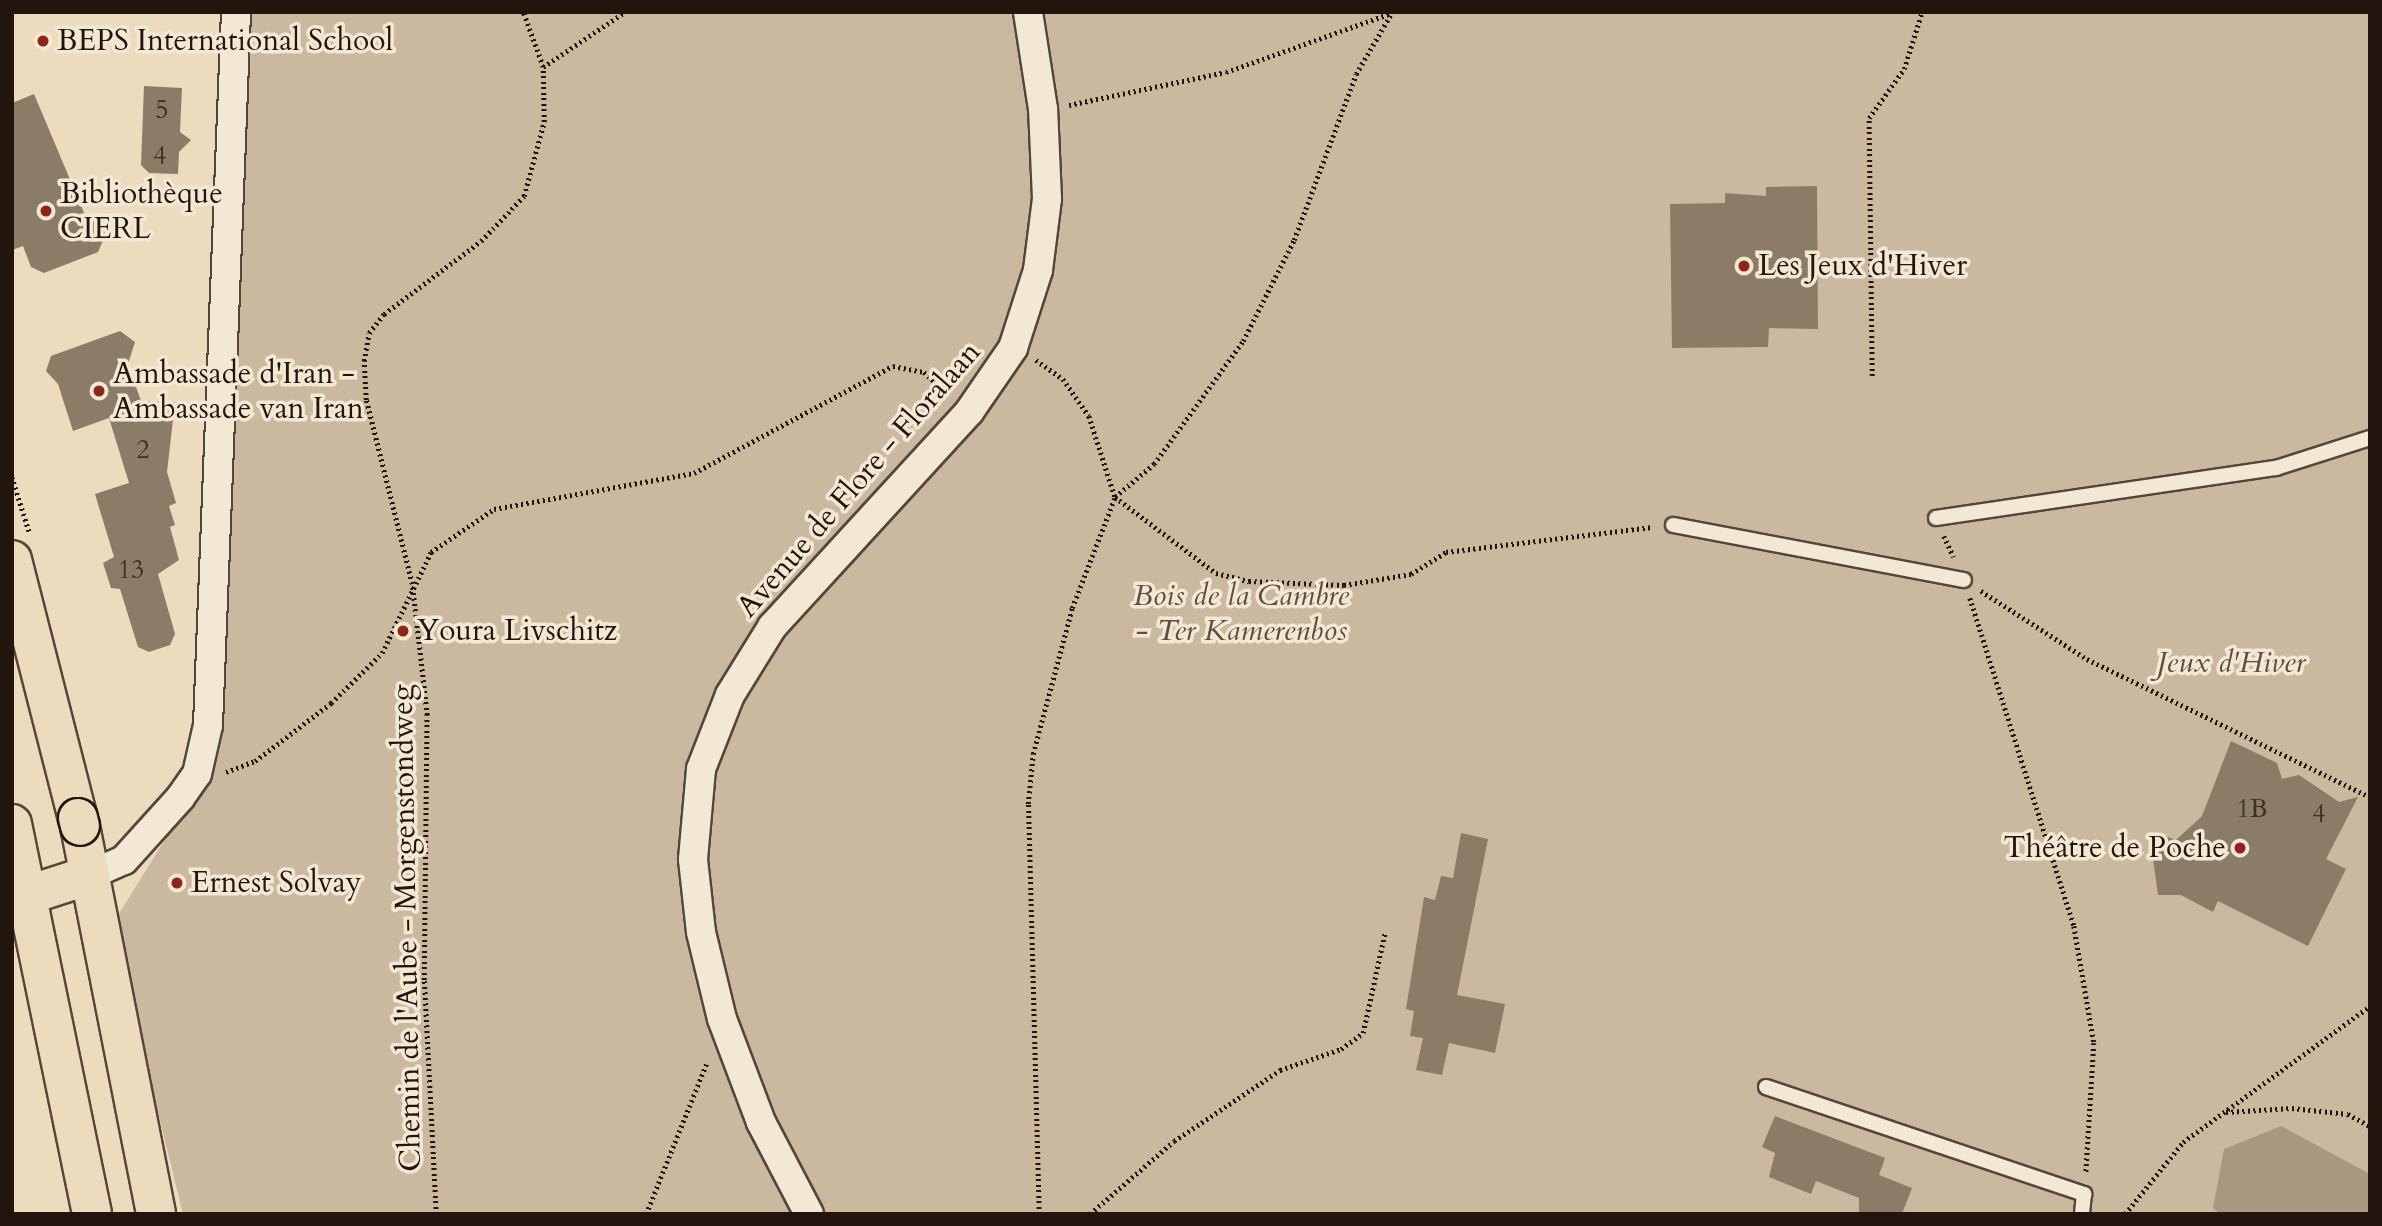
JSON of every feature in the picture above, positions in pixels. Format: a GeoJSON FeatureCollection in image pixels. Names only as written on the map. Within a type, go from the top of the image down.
{"type":"FeatureCollection","features":[{"type":"Feature","properties":{"kind":"main road"},"geometry":{"type":"LineString","coordinates":[[12,561],[79,822],[156,1214]]}},
{"type":"Feature","properties":{"kind":"main road"},"geometry":{"type":"LineString","coordinates":[[12,824],[20,900],[92,1214]]}},
{"type":"Feature","properties":{"kind":"main road"},"geometry":{"type":"LineString","coordinates":[[20,900],[90,874]]}},
{"type":"Feature","properties":{"kind":"street"},"geometry":{"type":"LineString","coordinates":[[90,874],[135,850],[197,774],[208,725],[236,12]]}},
{"type":"Feature","properties":{"kind":"street","name":"Avenue de Flore - Floralaan"},"geometry":{"type":"LineString","coordinates":[[809,1214],[761,1122],[722,1019],[701,932],[693,859],[701,768],[730,695],[772,627],[969,412],[1013,348],[1038,270],[1047,199],[1044,108],[1028,12]]}},
{"type":"Feature","properties":{"kind":"lane"},"geometry":{"type":"LineString","coordinates":[[1936,518],[2276,468],[2370,438]]}},
{"type":"Feature","properties":{"kind":"lane"},"geometry":{"type":"LineString","coordinates":[[1673,525],[1964,580]]}},
{"type":"Feature","properties":{"kind":"lane"},"geometry":{"type":"LineString","coordinates":[[1766,1087],[2084,1195],[2082,1214]]}},
{"type":"Feature","properties":{"kind":"path","name":"Chemin de l'Aube - Morgenstondweg"},"geometry":{"type":"LineString","coordinates":[[436,1214],[424,980],[427,715],[412,584],[366,400],[369,333],[384,314],[481,241],[524,196],[544,122],[543,67],[523,12]]}},
{"type":"Feature","properties":{"kind":"path"},"geometry":{"type":"LineString","coordinates":[[543,67],[625,12]]}},
{"type":"Feature","properties":{"kind":"path"},"geometry":{"type":"LineString","coordinates":[[1872,376],[1869,118],[1904,69],[1922,12]]}},
{"type":"Feature","properties":{"kind":"path"},"geometry":{"type":"LineString","coordinates":[[1044,108],[1226,72],[1392,13]]}},
{"type":"Feature","properties":{"kind":"path"},"geometry":{"type":"LineString","coordinates":[[1039,1214],[1028,804],[1033,754],[1068,620],[1115,497],[1154,464],[1243,341],[1294,240],[1356,74],[1392,13]]}},
{"type":"Feature","properties":{"kind":"path"},"geometry":{"type":"LineString","coordinates":[[1013,348],[1054,369],[1089,416],[1115,497],[1216,573],[1249,581],[1344,585],[1411,574],[1446,552],[1673,525]]}},
{"type":"Feature","properties":{"kind":"path"},"geometry":{"type":"LineString","coordinates":[[197,774],[255,761],[331,704],[382,653],[401,622],[412,584],[431,552],[494,509],[694,473],[893,366],[924,372],[969,412]]}},
{"type":"Feature","properties":{"kind":"path"},"geometry":{"type":"LineString","coordinates":[[1936,518],[1964,580],[2074,926],[2094,1043],[2084,1195]]}},
{"type":"Feature","properties":{"kind":"path"},"geometry":{"type":"LineString","coordinates":[[1964,580],[2087,659],[2370,797]]}},
{"type":"Feature","properties":{"kind":"path"},"geometry":{"type":"LineString","coordinates":[[1090,1214],[1206,1120],[1280,1070],[1341,1049],[1363,1033],[1385,932]]}},
{"type":"Feature","properties":{"kind":"path"},"geometry":{"type":"LineString","coordinates":[[2125,1214],[2183,1142],[2370,1006]]}},
{"type":"Feature","properties":{"kind":"path"},"geometry":{"type":"LineString","coordinates":[[646,1214],[722,1019]]}},
{"type":"Feature","properties":{"kind":"path"},"geometry":{"type":"LineString","coordinates":[[2225,1112],[2292,1108],[2348,1114],[2370,1126]]}},
{"type":"Feature","properties":{"kind":"green space","name":"Bois de la Cambre - Ter Kamerenbos"},"geometry":{"type":"Polygon","coordinates":[[[247,12],[2370,12],[2370,1214],[183,1214],[112,925],[205,775],[247,12]]]}},
{"type":"Feature","properties":{"kind":"shaded area"},"geometry":{"type":"Polygon","coordinates":[[[2281,1126],[2370,1174],[2370,1214],[2220,1214],[2213,1208],[2224,1149],[2281,1126]]]}},
{"type":"Feature","properties":{"kind":"building"},"geometry":{"type":"Polygon","coordinates":[[[144,86],[182,88],[180,132],[191,140],[179,152],[178,174],[149,173],[141,165],[144,86]]]}},
{"type":"Feature","properties":{"kind":"building"},"geometry":{"type":"Polygon","coordinates":[[[34,94],[85,215],[108,229],[98,252],[44,273],[31,267],[23,246],[12,250],[12,103],[34,94]]]}},
{"type":"Feature","properties":{"kind":"building","name":"Les Jeux d'Hiver"},"geometry":{"type":"Polygon","coordinates":[[[1817,186],[1818,329],[1769,328],[1768,347],[1672,348],[1670,204],[1725,203],[1725,193],[1766,196],[1766,187],[1817,186]]]}},
{"type":"Feature","properties":{"kind":"building"},"geometry":{"type":"Polygon","coordinates":[[[120,331],[135,342],[128,364],[141,401],[175,402],[167,472],[176,503],[169,506],[175,525],[170,527],[179,560],[158,574],[175,634],[170,645],[149,652],[138,647],[120,589],[111,588],[103,563],[114,557],[95,494],[129,483],[109,418],[73,431],[58,384],[46,371],[51,356],[120,331]]]}},
{"type":"Feature","properties":{"kind":"building","name":"Théâtre de Poche"},"geometry":{"type":"Polygon","coordinates":[[[2231,741],[2277,763],[2282,779],[2299,775],[2339,802],[2358,797],[2326,859],[2346,869],[2308,946],[2218,901],[2213,912],[2181,895],[2158,895],[2153,859],[2163,835],[2176,840],[2202,816],[2231,741]]]}},
{"type":"Feature","properties":{"kind":"building"},"geometry":{"type":"Polygon","coordinates":[[[1461,833],[1488,839],[1457,995],[1505,1004],[1495,1053],[1449,1043],[1442,1075],[1416,1070],[1423,1038],[1410,1036],[1414,1011],[1406,1009],[1424,897],[1435,900],[1441,876],[1453,878],[1461,833]]]}},
{"type":"Feature","properties":{"kind":"building"},"geometry":{"type":"Polygon","coordinates":[[[1775,1116],[1885,1158],[1879,1175],[1912,1188],[1902,1214],[1859,1214],[1859,1198],[1816,1181],[1811,1194],[1769,1177],[1775,1153],[1762,1147],[1775,1116]]]}},
{"type":"Feature","properties":{"kind":"place","name":"BEPS International School"},"geometry":{"type":"Point","coordinates":[43,41]}},
{"type":"Feature","properties":{"kind":"place","name":"Bibliothèque CIERL"},"geometry":{"type":"Point","coordinates":[46,211]}},
{"type":"Feature","properties":{"kind":"place","name":"Les Jeux d'Hiver"},"geometry":{"type":"Point","coordinates":[1744,266]}},
{"type":"Feature","properties":{"kind":"place","name":"Ambassade d'Iran - Ambassade van Iran"},"geometry":{"type":"Point","coordinates":[99,391]}},
{"type":"Feature","properties":{"kind":"place","name":"Youra Livschitz"},"geometry":{"type":"Point","coordinates":[403,631]}},
{"type":"Feature","properties":{"kind":"place","name":"Théâtre de Poche"},"geometry":{"type":"Point","coordinates":[2240,848]}},
{"type":"Feature","properties":{"kind":"place","name":"Ernest Solvay"},"geometry":{"type":"Point","coordinates":[177,883]}},
{"type":"Feature","properties":{"kind":"park label","name":"Jeux d'Hiver"},"geometry":{"type":"Point","coordinates":[2231,663]}}]}
